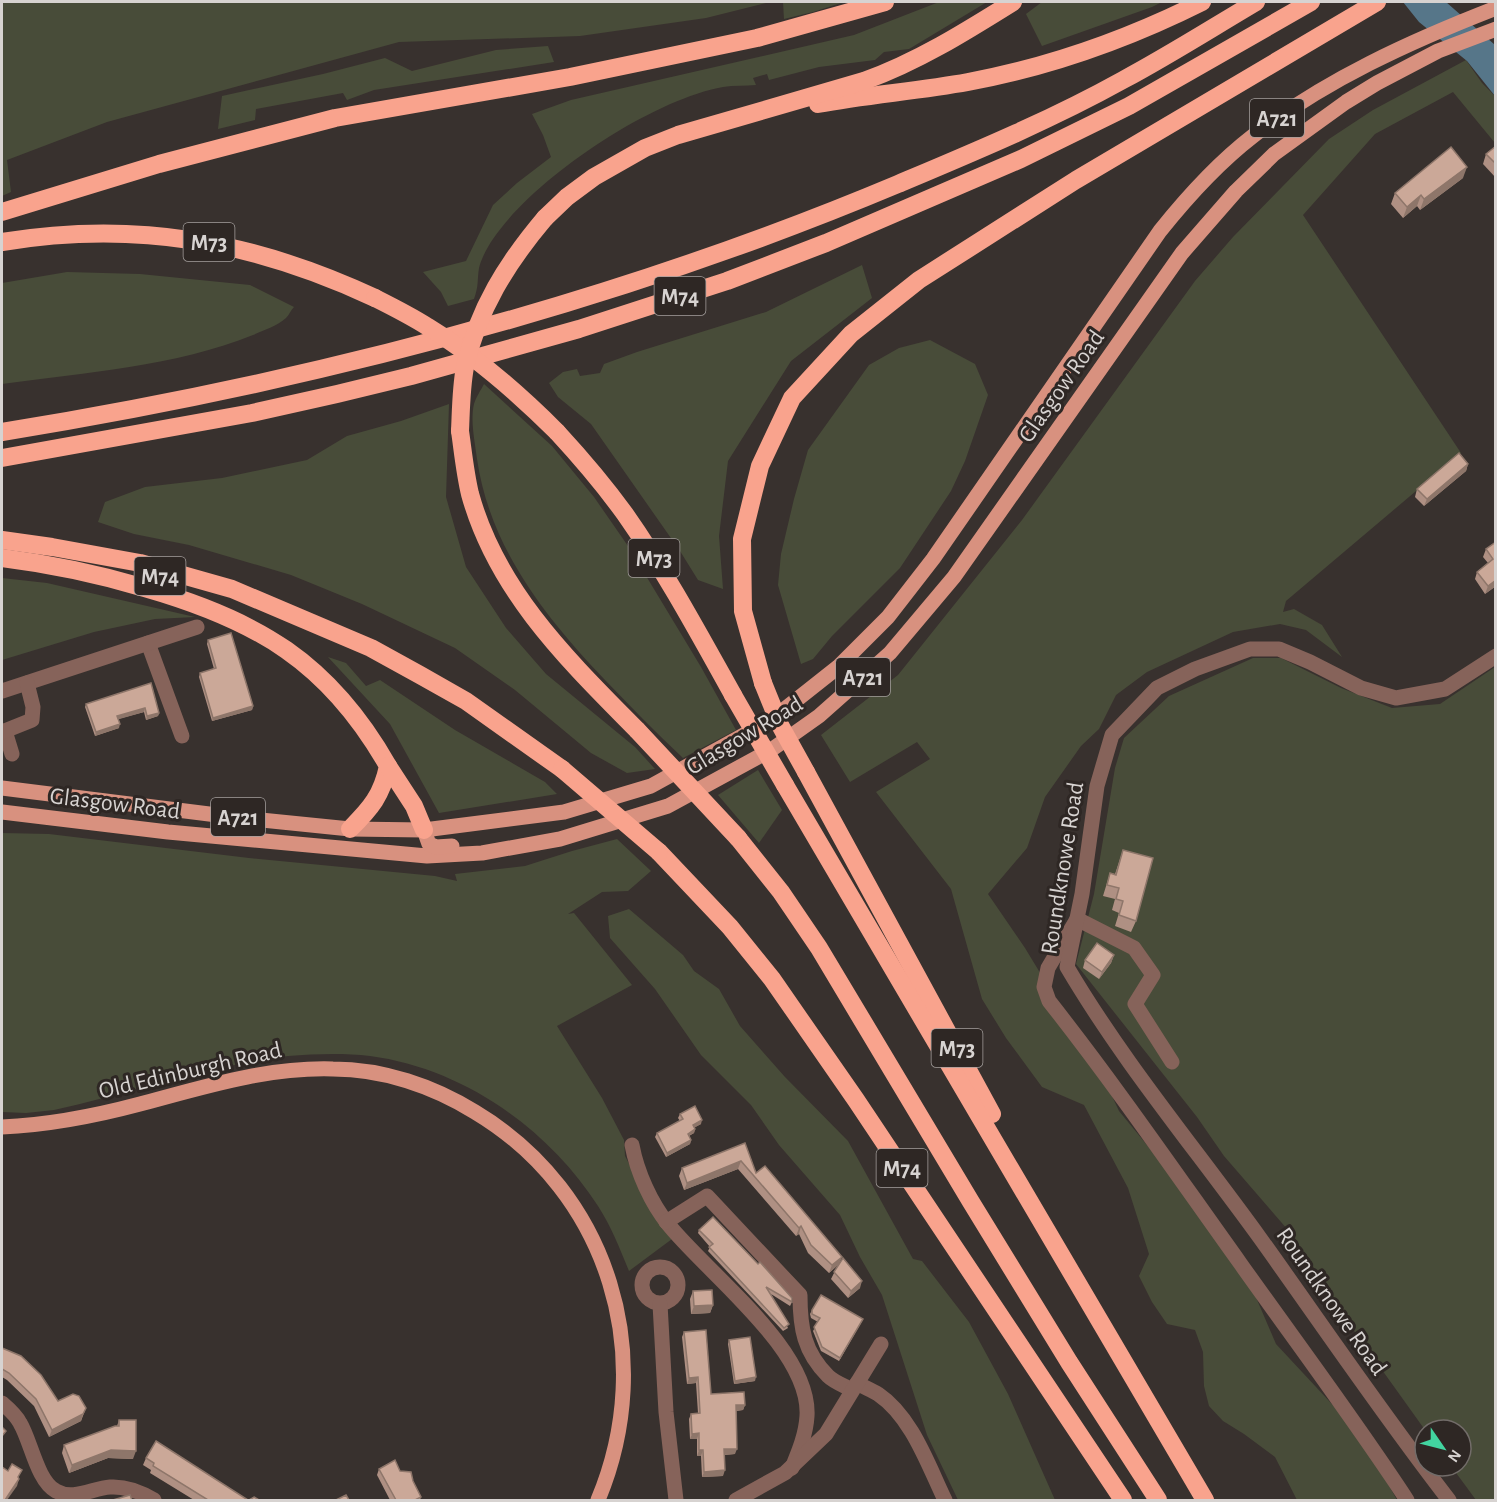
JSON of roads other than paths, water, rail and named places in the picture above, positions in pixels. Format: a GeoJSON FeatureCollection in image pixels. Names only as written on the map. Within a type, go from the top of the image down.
{"type":"FeatureCollection","features":[{"type":"Feature","properties":{"kind":"highway"},"geometry":{"type":"LineString","coordinates":[[2,212],[159,164],[335,118],[570,77],[757,39],[885,2]]}},
{"type":"Feature","properties":{"kind":"highway","name":"M74"},"geometry":{"type":"LineString","coordinates":[[1013,2],[947,42],[889,72],[678,135],[618,162],[567,197],[545,218],[508,264],[492,291],[482,313],[465,368],[460,431],[470,494],[487,541],[505,575],[538,625],[738,838],[781,892],[819,948],[1069,1362],[1158,1500]]}},
{"type":"Feature","properties":{"kind":"highway","name":"M74"},"geometry":{"type":"LineString","coordinates":[[730,120],[836,101],[968,82],[1014,72],[1126,37],[1202,2]]}},
{"type":"Feature","properties":{"kind":"highway","name":"M74"},"geometry":{"type":"LineString","coordinates":[[2,432],[244,388],[358,362],[522,318],[665,272],[815,219],[990,144],[1122,81],[1256,2]]}},
{"type":"Feature","properties":{"kind":"highway","name":"M74"},"geometry":{"type":"LineString","coordinates":[[2,458],[252,413],[411,376],[579,329],[727,281],[826,243],[1021,159],[1129,106],[1311,2]]}},
{"type":"Feature","properties":{"kind":"highway","name":"M73"},"geometry":{"type":"LineString","coordinates":[[1104,1325],[958,1050],[780,725],[763,683],[743,611],[742,539],[760,466],[792,398],[851,334],[919,280],[1076,180],[1377,2]]}},
{"type":"Feature","properties":{"kind":"highway","name":"M73"},"geometry":{"type":"LineString","coordinates":[[2,242],[68,234],[122,234],[207,241],[282,260],[340,282],[428,326],[506,384],[558,432],[624,513],[653,557],[1205,1500]]}},
{"type":"Feature","properties":{"kind":"highway","name":"M74"},"geometry":{"type":"LineString","coordinates":[[2,540],[52,546],[140,563],[199,578],[232,589],[371,648],[466,701],[562,769],[659,852],[730,927],[772,979],[856,1100],[1123,1500]]}},
{"type":"Feature","properties":{"kind":"highway","name":"M74"},"geometry":{"type":"LineString","coordinates":[[2,550],[51,555],[124,567],[193,585],[314,623]]}},
{"type":"Feature","properties":{"kind":"highway"},"geometry":{"type":"LineString","coordinates":[[2,558],[110,578],[175,596],[219,612],[284,648],[321,678],[357,716],[414,806],[423,830]]}},
{"type":"Feature","properties":{"kind":"highway"},"geometry":{"type":"LineString","coordinates":[[350,829],[377,799],[385,781],[388,766]]}},
{"type":"Feature","properties":{"kind":"main road","name":"Glasgow Road"},"geometry":{"type":"LineString","coordinates":[[2,788],[241,818],[350,829],[423,830],[564,812],[651,786],[771,720],[807,693],[862,644],[909,590],[1160,231],[1201,183],[1251,137],[1278,117],[1338,81],[1420,39],[1489,11]]}},
{"type":"Feature","properties":{"kind":"main road","name":"Glasgow Road"},"geometry":{"type":"LineString","coordinates":[[2,812],[168,832],[427,856],[482,853],[560,839],[668,806],[771,750],[819,716],[890,652],[954,577],[1182,253],[1236,191],[1274,154],[1322,118],[1377,83],[1438,51],[1495,30]]}},
{"type":"Feature","properties":{"kind":"main road"},"geometry":{"type":"LineString","coordinates":[[423,830],[429,844],[436,847],[560,839]]}},
{"type":"Feature","properties":{"kind":"main road","name":"Old Edinburgh Road"},"geometry":{"type":"LineString","coordinates":[[2,1127],[86,1117],[231,1079],[266,1072],[304,1069],[353,1070],[402,1079],[451,1098],[486,1118],[520,1145],[566,1194],[601,1254],[614,1297],[623,1351],[622,1411],[607,1479],[598,1500]]}},
{"type":"Feature","properties":{"kind":"street"},"geometry":{"type":"LineString","coordinates":[[2,691],[197,627]]}},
{"type":"Feature","properties":{"kind":"street"},"geometry":{"type":"LineString","coordinates":[[148,643],[182,736]]}},
{"type":"Feature","properties":{"kind":"street","name":"Roundknowe Road"},"geometry":{"type":"LineString","coordinates":[[1449,1500],[1402,1440],[1260,1238],[1095,1015],[1067,967],[1077,920],[1096,786],[1112,735],[1157,688],[1195,669],[1250,649],[1279,649],[1311,662],[1361,688],[1396,698],[1445,689],[1496,656]]}},
{"type":"Feature","properties":{"kind":"street"},"geometry":{"type":"LineString","coordinates":[[12,754],[3,732],[32,720],[33,707],[27,683]]}},
{"type":"Feature","properties":{"kind":"street"},"geometry":{"type":"LineString","coordinates":[[1172,1062],[1135,1004],[1153,975],[1134,948],[1077,920],[1048,968],[1044,987],[1050,1001],[1109,1078],[1276,1314],[1359,1426],[1407,1500]]}},
{"type":"Feature","properties":{"kind":"street"},"geometry":{"type":"LineString","coordinates":[[632,1145],[640,1177],[666,1222],[776,1339],[804,1387],[807,1414],[803,1440],[789,1471]]}},
{"type":"Feature","properties":{"kind":"street"},"geometry":{"type":"LineString","coordinates":[[666,1222],[707,1196],[800,1295],[800,1313],[807,1349],[829,1378],[879,1395],[897,1412],[915,1439],[945,1500]]}},
{"type":"Feature","properties":{"kind":"street"},"geometry":{"type":"LineString","coordinates":[[660,1304],[666,1412],[676,1500]]}},
{"type":"Feature","properties":{"kind":"street"},"geometry":{"type":"LineString","coordinates":[[736,1500],[789,1471],[826,1434],[881,1344]]}},
{"type":"Feature","properties":{"kind":"street"},"geometry":{"type":"LineString","coordinates":[[2,1403],[19,1420],[53,1496],[120,1487],[134,1490],[154,1500]]}},
{"type":"Feature","properties":{"kind":"water"},"geometry":{"type":"Polygon","coordinates":[[[1403,2],[1446,2],[1495,45],[1495,96],[1467,61],[1419,22],[1403,2]]]}}]}
